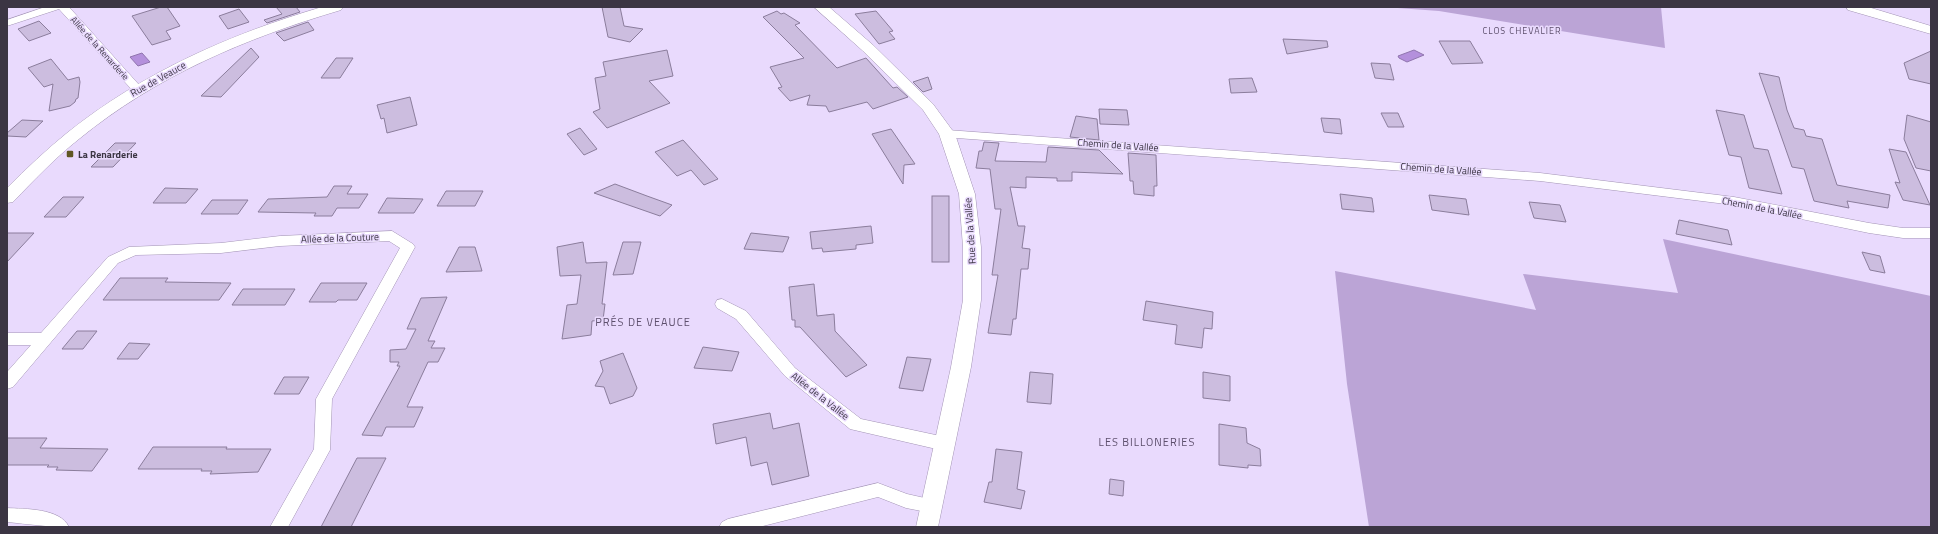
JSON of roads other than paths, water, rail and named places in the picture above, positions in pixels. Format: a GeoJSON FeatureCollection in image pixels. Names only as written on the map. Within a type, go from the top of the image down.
{"type":"FeatureCollection","features":[{"type":"Feature","properties":{"kind":"street"},"geometry":{"type":"LineString","coordinates":[[7,23],[56,7]]}},
{"type":"Feature","properties":{"kind":"street","name":"Allée de la Renarderie"},"geometry":{"type":"LineString","coordinates":[[63,7],[137,89]]}},
{"type":"Feature","properties":{"kind":"street","name":"Rue de Veauce"},"geometry":{"type":"LineString","coordinates":[[7,198],[51,155],[82,128],[137,89],[234,40],[336,7]]}},
{"type":"Feature","properties":{"kind":"street","name":"Rue de la Vallée"},"geometry":{"type":"LineString","coordinates":[[822,7],[868,48],[928,107],[947,134],[967,194],[972,247],[972,300],[927,527]]}},
{"type":"Feature","properties":{"kind":"street"},"geometry":{"type":"LineString","coordinates":[[1853,7],[1931,30]]}},
{"type":"Feature","properties":{"kind":"street","name":"Chemin de la Vallée"},"geometry":{"type":"LineString","coordinates":[[947,134],[1540,177],[1734,201],[1896,232],[1931,233]]}},
{"type":"Feature","properties":{"kind":"street","name":"Allée de la Couture"},"geometry":{"type":"LineString","coordinates":[[7,383],[43,339],[113,260],[134,250],[221,248],[280,241],[392,236],[408,247],[324,399],[322,450],[279,527]]}},
{"type":"Feature","properties":{"kind":"street","name":"Allée de la Vallée"},"geometry":{"type":"LineString","coordinates":[[722,304],[741,315],[790,372],[856,424],[944,444]]}},
{"type":"Feature","properties":{"kind":"street"},"geometry":{"type":"LineString","coordinates":[[7,340],[43,339]]}},
{"type":"Feature","properties":{"kind":"street"},"geometry":{"type":"LineString","coordinates":[[728,527],[878,490],[906,501],[932,506]]}},
{"type":"Feature","properties":{"kind":"street"},"geometry":{"type":"LineString","coordinates":[[7,515],[41,517],[60,527]]}},
{"type":"Feature","properties":{"kind":"place","name":"La Renarderie"},"geometry":{"type":"Point","coordinates":[70,154]}},
{"type":"Feature","properties":{"kind":"district","name":"CLOS CHEVALIER"},"geometry":{"type":"Point","coordinates":[1522,30]}},
{"type":"Feature","properties":{"kind":"district","name":"PRÉS DE VEAUCE"},"geometry":{"type":"Point","coordinates":[643,322]}},
{"type":"Feature","properties":{"kind":"district","name":"LES BILLONERIES"},"geometry":{"type":"Point","coordinates":[1147,442]}}]}
